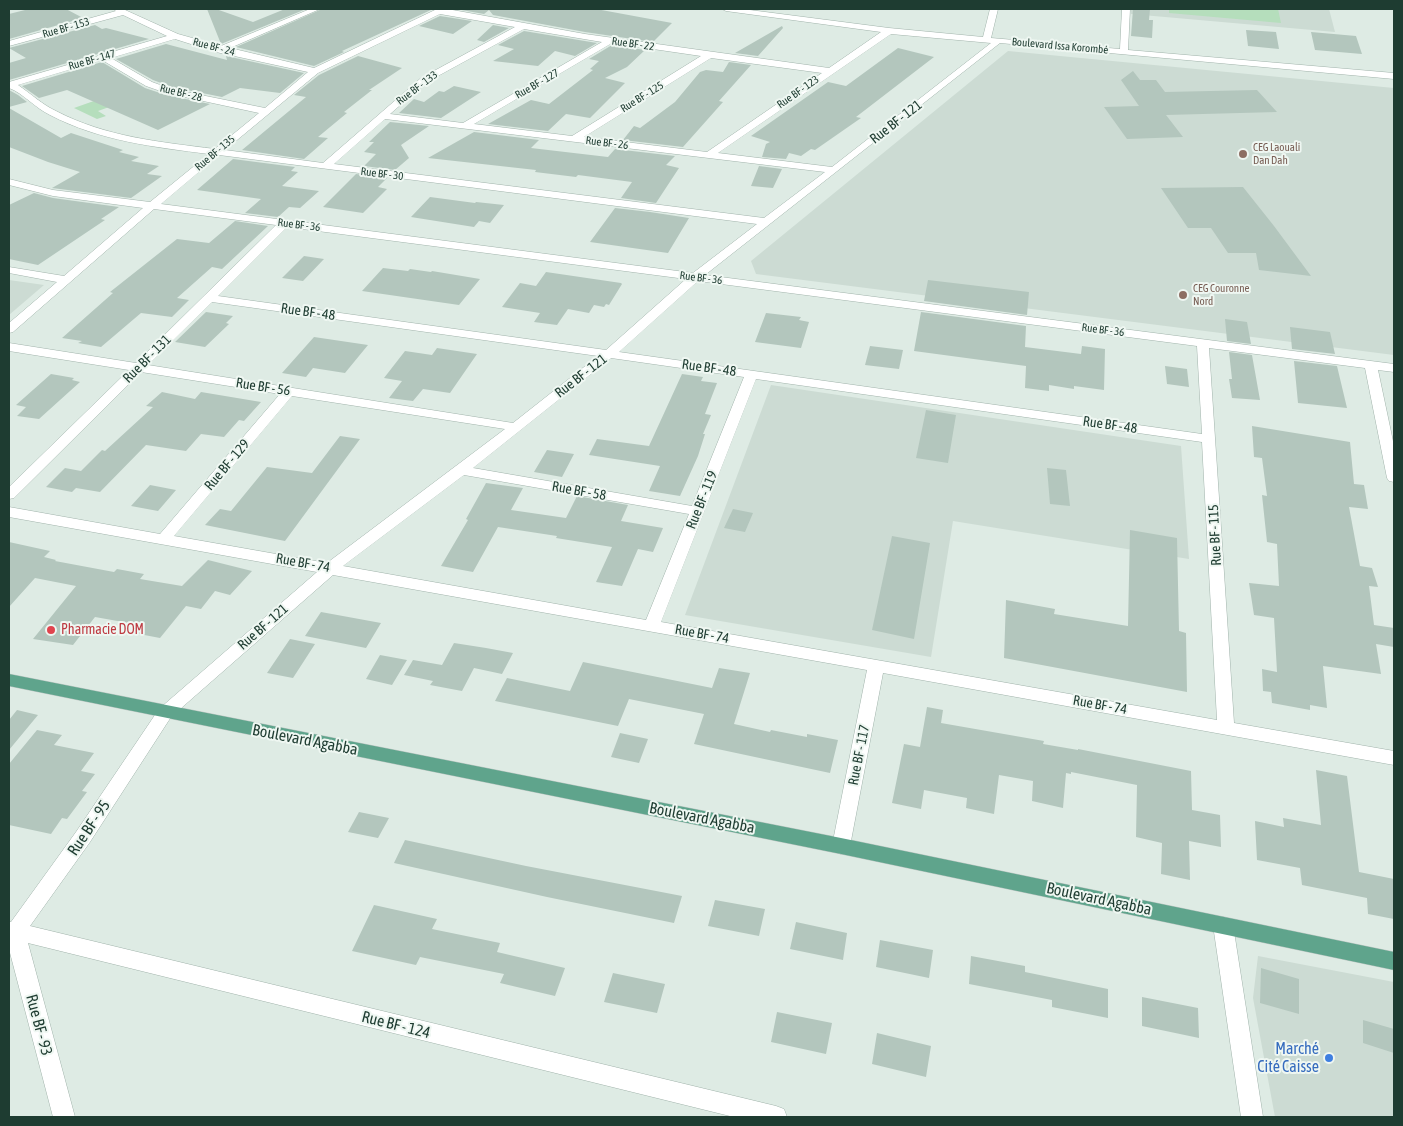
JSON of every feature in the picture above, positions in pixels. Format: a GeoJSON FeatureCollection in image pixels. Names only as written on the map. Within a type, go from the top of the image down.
{"type":"FeatureCollection","features":[{"type":"Feature","properties":{"kind":"main road","name":"Boulevard Agabba"},"geometry":{"type":"LineString","coordinates":[[9,680],[165,713],[841,846],[1394,961]]}},
{"type":"Feature","properties":{"kind":"street"},"geometry":{"type":"LineString","coordinates":[[220,50],[316,9]]}},
{"type":"Feature","properties":{"kind":"street","name":"Boulevard Issa Korombé"},"geometry":{"type":"LineString","coordinates":[[726,9],[889,31],[1394,76]]}},
{"type":"Feature","properties":{"kind":"street"},"geometry":{"type":"LineString","coordinates":[[992,40],[994,9]]}},
{"type":"Feature","properties":{"kind":"street"},"geometry":{"type":"LineString","coordinates":[[1124,52],[1126,9]]}},
{"type":"Feature","properties":{"kind":"street","name":"Rue BF - 24"},"geometry":{"type":"LineString","coordinates":[[120,10],[174,36],[220,50],[315,71]]}},
{"type":"Feature","properties":{"kind":"street","name":"Rue BF - 153"},"geometry":{"type":"LineString","coordinates":[[9,44],[120,10]]}},
{"type":"Feature","properties":{"kind":"street","name":"Rue BF - 22"},"geometry":{"type":"LineString","coordinates":[[441,10],[522,27],[610,41],[829,71]]}},
{"type":"Feature","properties":{"kind":"street","name":"Rue BF - 135"},"geometry":{"type":"LineString","coordinates":[[9,329],[152,206],[315,71],[441,10]]}},
{"type":"Feature","properties":{"kind":"street","name":"Rue BF - 133"},"geometry":{"type":"LineString","coordinates":[[324,167],[424,80],[522,27]]}},
{"type":"Feature","properties":{"kind":"street","name":"Rue BF - 123"},"geometry":{"type":"LineString","coordinates":[[709,155],[889,31]]}},
{"type":"Feature","properties":{"kind":"street","name":"Rue BF - 147"},"geometry":{"type":"LineString","coordinates":[[10,84],[174,36]]}},
{"type":"Feature","properties":{"kind":"street","name":"Rue BF - 121"},"geometry":{"type":"LineString","coordinates":[[165,713],[331,568],[462,470],[608,354],[695,277],[834,170],[992,40]]}},
{"type":"Feature","properties":{"kind":"street","name":"Rue BF - 127"},"geometry":{"type":"LineString","coordinates":[[464,126],[610,41]]}},
{"type":"Feature","properties":{"kind":"street","name":"Rue BF - 125"},"geometry":{"type":"LineString","coordinates":[[574,139],[709,55]]}},
{"type":"Feature","properties":{"kind":"street","name":"Rue BF - 28"},"geometry":{"type":"LineString","coordinates":[[103,57],[149,84],[168,91],[265,111]]}},
{"type":"Feature","properties":{"kind":"street","name":"Rue BF - 30"},"geometry":{"type":"LineString","coordinates":[[10,84],[52,113],[99,132],[137,142],[767,222]]}},
{"type":"Feature","properties":{"kind":"street","name":"Rue BF - 26"},"geometry":{"type":"LineString","coordinates":[[381,116],[834,170]]}},
{"type":"Feature","properties":{"kind":"street","name":"Rue BF - 36"},"geometry":{"type":"LineString","coordinates":[[9,182],[53,193],[1394,368]]}},
{"type":"Feature","properties":{"kind":"street","name":"Rue BF - 131"},"geometry":{"type":"LineString","coordinates":[[9,495],[285,223]]}},
{"type":"Feature","properties":{"kind":"street"},"geometry":{"type":"LineString","coordinates":[[9,270],[66,280]]}},
{"type":"Feature","properties":{"kind":"street","name":"Rue BF - 48"},"geometry":{"type":"LineString","coordinates":[[210,298],[1209,439]]}},
{"type":"Feature","properties":{"kind":"street","name":"Rue BF - 115"},"geometry":{"type":"LineString","coordinates":[[1203,343],[1226,727]]}},
{"type":"Feature","properties":{"kind":"street","name":"Rue BF - 56"},"geometry":{"type":"LineString","coordinates":[[9,347],[516,427]]}},
{"type":"Feature","properties":{"kind":"street"},"geometry":{"type":"LineString","coordinates":[[1371,365],[1394,478]]}},
{"type":"Feature","properties":{"kind":"street","name":"Rue BF - 119"},"geometry":{"type":"LineString","coordinates":[[652,625],[752,374]]}},
{"type":"Feature","properties":{"kind":"street","name":"Rue BF - 129"},"geometry":{"type":"LineString","coordinates":[[165,538],[289,391]]}},
{"type":"Feature","properties":{"kind":"street","name":"Rue BF - 58"},"geometry":{"type":"LineString","coordinates":[[462,470],[697,511]]}},
{"type":"Feature","properties":{"kind":"street","name":"Rue BF - 74"},"geometry":{"type":"LineString","coordinates":[[9,512],[876,664],[1394,758]]}},
{"type":"Feature","properties":{"kind":"street","name":"Rue BF - 117"},"geometry":{"type":"LineString","coordinates":[[841,846],[876,664]]}},
{"type":"Feature","properties":{"kind":"street","name":"Rue BF - 95"},"geometry":{"type":"LineString","coordinates":[[10,934],[83,837],[165,713]]}},
{"type":"Feature","properties":{"kind":"street"},"geometry":{"type":"LineString","coordinates":[[1224,925],[1252,1117]]}},
{"type":"Feature","properties":{"kind":"street","name":"Rue BF - 93"},"geometry":{"type":"LineString","coordinates":[[10,934],[64,1117]]}},
{"type":"Feature","properties":{"kind":"street","name":"Rue BF - 124"},"geometry":{"type":"LineString","coordinates":[[10,934],[776,1117]]}},
{"type":"Feature","properties":{"kind":"shaded area"},"geometry":{"type":"Polygon","coordinates":[[[1131,9],[1329,9],[1335,32],[1131,14],[1131,9]]]}},
{"type":"Feature","properties":{"kind":"shaded area"},"geometry":{"type":"Polygon","coordinates":[[[1008,51],[1394,88],[1394,355],[756,274],[751,261],[1008,51]]]}},
{"type":"Feature","properties":{"kind":"shaded area"},"geometry":{"type":"Polygon","coordinates":[[[9,280],[44,285],[9,315],[9,280]]]}},
{"type":"Feature","properties":{"kind":"shaded area"},"geometry":{"type":"Polygon","coordinates":[[[771,385],[1181,446],[1189,559],[953,521],[931,657],[685,615],[771,385]]]}},
{"type":"Feature","properties":{"kind":"shaded area","name":"Marché Cité Caisse"},"geometry":{"type":"Polygon","coordinates":[[[1258,956],[1394,982],[1394,1117],[1275,1117],[1253,998],[1258,956]]]}},
{"type":"Feature","properties":{"kind":"green space"},"geometry":{"type":"Polygon","coordinates":[[[1169,9],[1278,9],[1281,23],[1169,13],[1169,9]]]}},
{"type":"Feature","properties":{"kind":"green space"},"geometry":{"type":"Polygon","coordinates":[[[108,96],[123,102],[98,111],[106,116],[97,119],[74,108],[108,96]]]}},
{"type":"Feature","properties":{"kind":"building"},"geometry":{"type":"Polygon","coordinates":[[[29,9],[66,9],[83,18],[9,39],[9,14],[29,9]]]}},
{"type":"Feature","properties":{"kind":"building"},"geometry":{"type":"Polygon","coordinates":[[[207,9],[216,9],[253,22],[285,9],[306,9],[221,44],[207,9]]]}},
{"type":"Feature","properties":{"kind":"building"},"geometry":{"type":"Polygon","coordinates":[[[322,9],[433,9],[314,66],[236,47],[322,9]]]}},
{"type":"Feature","properties":{"kind":"building"},"geometry":{"type":"Polygon","coordinates":[[[456,9],[596,9],[672,23],[653,42],[493,15],[489,10],[484,14],[456,9]]]}},
{"type":"Feature","properties":{"kind":"building"},"geometry":{"type":"Polygon","coordinates":[[[1133,9],[1150,9],[1149,20],[1153,20],[1152,38],[1131,36],[1133,9]]]}},
{"type":"Feature","properties":{"kind":"building"},"geometry":{"type":"Polygon","coordinates":[[[440,16],[472,21],[453,34],[419,26],[440,16]]]}},
{"type":"Feature","properties":{"kind":"building"},"geometry":{"type":"Polygon","coordinates":[[[95,25],[102,29],[106,28],[149,39],[9,80],[9,63],[26,58],[9,48],[95,25]]]}},
{"type":"Feature","properties":{"kind":"building"},"geometry":{"type":"Polygon","coordinates":[[[493,25],[509,28],[484,42],[477,40],[493,25]]]}},
{"type":"Feature","properties":{"kind":"building"},"geometry":{"type":"Polygon","coordinates":[[[782,26],[783,28],[758,56],[735,53],[782,26]]]}},
{"type":"Feature","properties":{"kind":"building"},"geometry":{"type":"Polygon","coordinates":[[[1246,30],[1276,32],[1279,49],[1248,46],[1246,30]]]}},
{"type":"Feature","properties":{"kind":"building"},"geometry":{"type":"Polygon","coordinates":[[[524,31],[597,43],[575,56],[555,51],[538,66],[493,61],[514,49],[498,45],[524,31]]]}},
{"type":"Feature","properties":{"kind":"building"},"geometry":{"type":"Polygon","coordinates":[[[1311,32],[1356,36],[1362,54],[1315,50],[1311,32]]]}},
{"type":"Feature","properties":{"kind":"building"},"geometry":{"type":"Polygon","coordinates":[[[166,44],[227,60],[226,56],[304,73],[280,93],[240,88],[222,97],[172,87],[153,80],[116,59],[166,44]]]}},
{"type":"Feature","properties":{"kind":"building"},"geometry":{"type":"Polygon","coordinates":[[[612,45],[645,50],[627,67],[605,78],[625,83],[590,118],[566,114],[548,131],[488,124],[531,100],[549,104],[593,70],[590,69],[599,61],[589,59],[612,45]]]}},
{"type":"Feature","properties":{"kind":"building"},"geometry":{"type":"Polygon","coordinates":[[[898,48],[934,57],[856,117],[861,118],[815,150],[811,149],[801,156],[789,153],[786,159],[762,157],[766,144],[770,142],[751,136],[828,82],[846,86],[898,48]]]}},
{"type":"Feature","properties":{"kind":"building"},"geometry":{"type":"Polygon","coordinates":[[[358,56],[402,68],[369,90],[372,90],[344,112],[347,113],[318,137],[328,138],[304,159],[242,150],[306,97],[294,95],[319,75],[358,56]]]}},
{"type":"Feature","properties":{"kind":"building"},"geometry":{"type":"Polygon","coordinates":[[[102,62],[145,88],[166,95],[210,104],[158,130],[67,90],[39,98],[22,86],[102,62]]]}},
{"type":"Feature","properties":{"kind":"building"},"geometry":{"type":"Polygon","coordinates":[[[729,62],[751,65],[719,101],[723,102],[683,147],[623,140],[634,126],[640,128],[675,102],[700,72],[706,70],[723,72],[729,62]]]}},
{"type":"Feature","properties":{"kind":"building"},"geometry":{"type":"Polygon","coordinates":[[[1133,71],[1140,80],[1156,80],[1165,92],[1257,90],[1277,112],[1166,115],[1183,137],[1127,139],[1104,107],[1139,106],[1121,80],[1133,71]]]}},
{"type":"Feature","properties":{"kind":"building"},"geometry":{"type":"Polygon","coordinates":[[[454,86],[481,92],[441,118],[399,113],[414,99],[424,102],[439,91],[444,92],[454,86]]]}},
{"type":"Feature","properties":{"kind":"building"},"geometry":{"type":"Polygon","coordinates":[[[9,90],[18,95],[27,102],[9,107],[9,90]]]}},
{"type":"Feature","properties":{"kind":"building"},"geometry":{"type":"Polygon","coordinates":[[[9,108],[61,138],[71,133],[123,150],[119,152],[139,157],[131,161],[159,166],[147,174],[162,176],[131,198],[52,188],[80,172],[9,147],[9,108]]]}},
{"type":"Feature","properties":{"kind":"building"},"geometry":{"type":"Polygon","coordinates":[[[390,122],[429,126],[401,145],[409,158],[395,170],[364,166],[376,154],[364,152],[374,142],[369,142],[390,122]]]}},
{"type":"Feature","properties":{"kind":"building"},"geometry":{"type":"Polygon","coordinates":[[[474,132],[539,140],[531,148],[608,157],[615,149],[675,156],[666,165],[679,168],[656,203],[621,198],[632,182],[578,175],[576,177],[535,172],[536,170],[428,158],[474,132]]]}},
{"type":"Feature","properties":{"kind":"building"},"geometry":{"type":"Polygon","coordinates":[[[233,159],[295,167],[291,171],[298,172],[282,186],[319,191],[300,208],[289,207],[278,217],[245,213],[261,199],[197,190],[233,159]]]}},
{"type":"Feature","properties":{"kind":"building"},"geometry":{"type":"Polygon","coordinates":[[[759,166],[782,169],[773,188],[751,186],[759,166]]]}},
{"type":"Feature","properties":{"kind":"building"},"geometry":{"type":"Polygon","coordinates":[[[356,174],[387,178],[378,187],[387,189],[363,213],[323,207],[356,174]]]}},
{"type":"Feature","properties":{"kind":"building"},"geometry":{"type":"Polygon","coordinates":[[[1243,187],[1311,276],[1259,270],[1256,253],[1228,253],[1211,228],[1188,228],[1161,188],[1243,187]]]}},
{"type":"Feature","properties":{"kind":"building"},"geometry":{"type":"Polygon","coordinates":[[[34,193],[53,198],[119,207],[101,219],[105,220],[38,265],[9,259],[9,205],[34,193]]]}},
{"type":"Feature","properties":{"kind":"building"},"geometry":{"type":"Polygon","coordinates":[[[430,197],[504,205],[490,223],[479,221],[474,227],[411,217],[430,197]]]}},
{"type":"Feature","properties":{"kind":"building"},"geometry":{"type":"Polygon","coordinates":[[[615,208],[689,218],[668,253],[590,242],[615,208]]]}},
{"type":"Feature","properties":{"kind":"building"},"geometry":{"type":"Polygon","coordinates":[[[235,221],[268,226],[222,269],[212,267],[177,298],[189,300],[172,317],[141,313],[101,347],[78,343],[82,341],[62,338],[113,293],[110,292],[177,239],[209,243],[235,221]]]}},
{"type":"Feature","properties":{"kind":"building"},"geometry":{"type":"Polygon","coordinates":[[[304,256],[324,259],[303,281],[282,278],[304,256]]]}},
{"type":"Feature","properties":{"kind":"building"},"geometry":{"type":"Polygon","coordinates":[[[383,268],[432,271],[480,279],[459,305],[362,291],[383,268]]]}},
{"type":"Feature","properties":{"kind":"building"},"geometry":{"type":"Polygon","coordinates":[[[546,272],[622,284],[609,305],[606,304],[604,307],[594,305],[589,313],[568,309],[557,325],[534,322],[540,313],[502,307],[520,283],[536,286],[546,272]]]}},
{"type":"Feature","properties":{"kind":"building"},"geometry":{"type":"Polygon","coordinates":[[[928,280],[1029,292],[1027,315],[924,301],[928,280]]]}},
{"type":"Feature","properties":{"kind":"building"},"geometry":{"type":"Polygon","coordinates":[[[206,312],[233,316],[226,323],[229,324],[205,347],[175,342],[206,312]]]}},
{"type":"Feature","properties":{"kind":"building"},"geometry":{"type":"Polygon","coordinates":[[[921,312],[1026,326],[1025,347],[1081,354],[1082,346],[1105,349],[1104,390],[1074,386],[1074,389],[1049,385],[1049,391],[1025,388],[1026,366],[914,351],[921,312]]]}},
{"type":"Feature","properties":{"kind":"building"},"geometry":{"type":"Polygon","coordinates":[[[766,313],[801,317],[799,320],[809,322],[801,348],[755,342],[766,313]]]}},
{"type":"Feature","properties":{"kind":"building"},"geometry":{"type":"Polygon","coordinates":[[[1225,319],[1247,322],[1251,344],[1227,341],[1225,319]]]}},
{"type":"Feature","properties":{"kind":"building"},"geometry":{"type":"Polygon","coordinates":[[[1290,327],[1330,332],[1335,354],[1292,349],[1290,327]]]}},
{"type":"Feature","properties":{"kind":"building"},"geometry":{"type":"Polygon","coordinates":[[[314,337],[368,345],[345,373],[313,368],[306,377],[282,373],[314,337]]]}},
{"type":"Feature","properties":{"kind":"building"},"geometry":{"type":"Polygon","coordinates":[[[870,346],[903,350],[899,369],[865,365],[870,346]]]}},
{"type":"Feature","properties":{"kind":"building"},"geometry":{"type":"Polygon","coordinates":[[[437,348],[477,354],[450,393],[423,389],[413,401],[389,398],[402,381],[384,378],[405,351],[432,355],[437,348]]]}},
{"type":"Feature","properties":{"kind":"building"},"geometry":{"type":"Polygon","coordinates":[[[1229,352],[1252,355],[1260,400],[1232,398],[1229,379],[1232,379],[1229,352]]]}},
{"type":"Feature","properties":{"kind":"building"},"geometry":{"type":"Polygon","coordinates":[[[1294,361],[1337,366],[1347,408],[1298,403],[1294,361]]]}},
{"type":"Feature","properties":{"kind":"building"},"geometry":{"type":"Polygon","coordinates":[[[1165,366],[1187,369],[1189,387],[1167,384],[1165,366]]]}},
{"type":"Feature","properties":{"kind":"building"},"geometry":{"type":"Polygon","coordinates":[[[51,374],[74,378],[72,380],[80,382],[39,419],[17,416],[26,407],[16,405],[51,374]]]}},
{"type":"Feature","properties":{"kind":"building"},"geometry":{"type":"Polygon","coordinates":[[[682,374],[703,377],[701,381],[717,383],[705,414],[711,415],[703,434],[705,434],[698,456],[680,496],[649,491],[660,466],[589,455],[597,439],[649,446],[682,374]]]}},
{"type":"Feature","properties":{"kind":"building"},"geometry":{"type":"Polygon","coordinates":[[[162,392],[195,399],[201,392],[261,402],[244,421],[239,420],[224,437],[201,434],[186,451],[146,445],[100,492],[76,488],[72,492],[46,487],[65,468],[81,471],[102,450],[105,451],[153,407],[146,406],[162,392]]]}},
{"type":"Feature","properties":{"kind":"building"},"geometry":{"type":"Polygon","coordinates":[[[926,410],[956,415],[948,463],[916,458],[926,410]]]}},
{"type":"Feature","properties":{"kind":"building"},"geometry":{"type":"Polygon","coordinates":[[[1252,426],[1350,442],[1354,484],[1364,485],[1368,509],[1349,507],[1360,566],[1372,568],[1378,587],[1369,586],[1374,625],[1394,628],[1394,647],[1376,644],[1381,674],[1323,666],[1327,708],[1310,705],[1310,710],[1272,703],[1271,692],[1263,691],[1262,669],[1277,672],[1274,618],[1254,615],[1249,583],[1279,586],[1277,544],[1267,542],[1262,495],[1267,496],[1262,458],[1254,457],[1252,426]]]}},
{"type":"Feature","properties":{"kind":"building"},"geometry":{"type":"Polygon","coordinates":[[[340,436],[360,439],[285,541],[205,525],[220,509],[231,511],[267,467],[312,473],[340,436]]]}},
{"type":"Feature","properties":{"kind":"building"},"geometry":{"type":"Polygon","coordinates":[[[547,450],[574,454],[562,477],[534,472],[547,450]]]}},
{"type":"Feature","properties":{"kind":"building"},"geometry":{"type":"Polygon","coordinates":[[[1047,468],[1066,470],[1070,506],[1050,504],[1047,468]]]}},
{"type":"Feature","properties":{"kind":"building"},"geometry":{"type":"Polygon","coordinates":[[[486,483],[523,488],[511,510],[566,518],[577,496],[628,505],[621,521],[663,528],[653,552],[638,549],[622,586],[596,582],[612,547],[498,527],[473,572],[441,566],[468,520],[466,519],[486,483]]]}},
{"type":"Feature","properties":{"kind":"building"},"geometry":{"type":"Polygon","coordinates":[[[150,485],[176,490],[158,511],[131,506],[150,485]]]}},
{"type":"Feature","properties":{"kind":"building"},"geometry":{"type":"Polygon","coordinates":[[[733,509],[753,513],[745,532],[724,528],[733,509]]]}},
{"type":"Feature","properties":{"kind":"building"},"geometry":{"type":"Polygon","coordinates":[[[1130,530],[1177,538],[1179,631],[1186,633],[1187,692],[1004,658],[1006,600],[1055,609],[1054,614],[1128,626],[1130,530]]]}},
{"type":"Feature","properties":{"kind":"building"},"geometry":{"type":"Polygon","coordinates":[[[892,536],[930,543],[914,639],[872,630],[892,536]]]}},
{"type":"Feature","properties":{"kind":"building"},"geometry":{"type":"Polygon","coordinates":[[[9,542],[50,551],[44,557],[55,561],[114,572],[117,569],[144,574],[140,579],[182,586],[208,560],[252,571],[230,595],[215,591],[201,609],[186,606],[160,638],[134,633],[140,625],[95,617],[73,645],[33,639],[76,586],[35,578],[9,607],[9,542]]]}},
{"type":"Feature","properties":{"kind":"building"},"geometry":{"type":"Polygon","coordinates":[[[321,612],[381,623],[366,648],[305,636],[321,612]]]}},
{"type":"Feature","properties":{"kind":"building"},"geometry":{"type":"Polygon","coordinates":[[[290,639],[315,644],[293,678],[267,673],[290,639]]]}},
{"type":"Feature","properties":{"kind":"building"},"geometry":{"type":"Polygon","coordinates":[[[454,643],[513,653],[502,674],[474,668],[462,691],[430,685],[433,681],[404,675],[413,660],[442,665],[454,643]]]}},
{"type":"Feature","properties":{"kind":"building"},"geometry":{"type":"Polygon","coordinates":[[[380,655],[407,660],[392,685],[366,679],[380,655]]]}},
{"type":"Feature","properties":{"kind":"building"},"geometry":{"type":"Polygon","coordinates":[[[583,662],[712,688],[719,668],[750,673],[734,724],[770,732],[771,730],[807,737],[807,734],[838,740],[830,773],[694,744],[704,714],[629,699],[618,726],[495,701],[507,678],[570,691],[583,662]]]}},
{"type":"Feature","properties":{"kind":"building"},"geometry":{"type":"Polygon","coordinates":[[[927,707],[943,710],[941,723],[1044,741],[1043,744],[1191,771],[1192,810],[1220,815],[1221,847],[1189,841],[1190,880],[1161,874],[1162,843],[1136,837],[1137,785],[1071,772],[1071,774],[1066,773],[1063,808],[1032,801],[1033,781],[999,775],[994,814],[966,808],[967,798],[924,790],[921,809],[892,803],[904,744],[920,747],[927,707]]]}},
{"type":"Feature","properties":{"kind":"building"},"geometry":{"type":"Polygon","coordinates":[[[17,710],[38,715],[9,750],[9,720],[17,710]]]}},
{"type":"Feature","properties":{"kind":"building"},"geometry":{"type":"Polygon","coordinates":[[[37,730],[62,735],[54,745],[94,753],[81,771],[95,774],[82,791],[87,792],[67,819],[62,818],[51,834],[9,825],[9,764],[37,730]]]}},
{"type":"Feature","properties":{"kind":"building"},"geometry":{"type":"Polygon","coordinates":[[[620,733],[648,739],[639,763],[611,757],[620,733]]]}},
{"type":"Feature","properties":{"kind":"building"},"geometry":{"type":"Polygon","coordinates":[[[1316,770],[1347,776],[1359,872],[1394,879],[1394,919],[1368,914],[1367,898],[1302,885],[1300,868],[1257,860],[1255,821],[1284,827],[1283,818],[1321,825],[1316,770]]]}},
{"type":"Feature","properties":{"kind":"building"},"geometry":{"type":"Polygon","coordinates":[[[359,812],[389,818],[378,838],[348,832],[359,812]]]}},
{"type":"Feature","properties":{"kind":"building"},"geometry":{"type":"Polygon","coordinates":[[[405,840],[526,866],[682,896],[674,923],[394,863],[405,840]]]}},
{"type":"Feature","properties":{"kind":"building"},"geometry":{"type":"Polygon","coordinates":[[[715,900],[765,909],[759,936],[708,926],[715,900]]]}},
{"type":"Feature","properties":{"kind":"building"},"geometry":{"type":"Polygon","coordinates":[[[374,905],[437,919],[432,929],[500,943],[497,952],[565,968],[555,996],[500,983],[504,974],[420,957],[416,965],[352,951],[374,905]]]}},
{"type":"Feature","properties":{"kind":"building"},"geometry":{"type":"Polygon","coordinates":[[[796,922],[847,933],[843,960],[790,949],[796,922]]]}},
{"type":"Feature","properties":{"kind":"building"},"geometry":{"type":"Polygon","coordinates":[[[880,940],[933,950],[929,978],[876,967],[880,940]]]}},
{"type":"Feature","properties":{"kind":"building"},"geometry":{"type":"Polygon","coordinates":[[[971,956],[1025,966],[1025,972],[1108,989],[1108,1018],[1052,1007],[1052,1000],[969,984],[971,956]]]}},
{"type":"Feature","properties":{"kind":"building"},"geometry":{"type":"Polygon","coordinates":[[[1261,968],[1299,979],[1299,1014],[1260,1003],[1261,968]]]}},
{"type":"Feature","properties":{"kind":"building"},"geometry":{"type":"Polygon","coordinates":[[[613,973],[665,984],[657,1013],[604,1002],[613,973]]]}},
{"type":"Feature","properties":{"kind":"building"},"geometry":{"type":"Polygon","coordinates":[[[1142,997],[1198,1008],[1199,1038],[1142,1026],[1142,997]]]}},
{"type":"Feature","properties":{"kind":"building"},"geometry":{"type":"Polygon","coordinates":[[[777,1012],[832,1023],[826,1054],[771,1042],[777,1012]]]}},
{"type":"Feature","properties":{"kind":"building"},"geometry":{"type":"Polygon","coordinates":[[[1363,1020],[1394,1029],[1394,1053],[1363,1043],[1363,1020]]]}},
{"type":"Feature","properties":{"kind":"building"},"geometry":{"type":"Polygon","coordinates":[[[877,1033],[931,1046],[926,1077],[872,1064],[877,1033]]]}},
{"type":"Feature","properties":{"kind":"place","name":"CEG Laouali Dan Dah"},"geometry":{"type":"Point","coordinates":[1243,154]}},
{"type":"Feature","properties":{"kind":"place","name":"CEG Couronne Nord"},"geometry":{"type":"Point","coordinates":[1183,295]}},
{"type":"Feature","properties":{"kind":"place","name":"Pharmacie DOM"},"geometry":{"type":"Point","coordinates":[51,630]}},
{"type":"Feature","properties":{"kind":"place","name":"Marché Cité Caisse"},"geometry":{"type":"Point","coordinates":[1329,1058]}}]}
